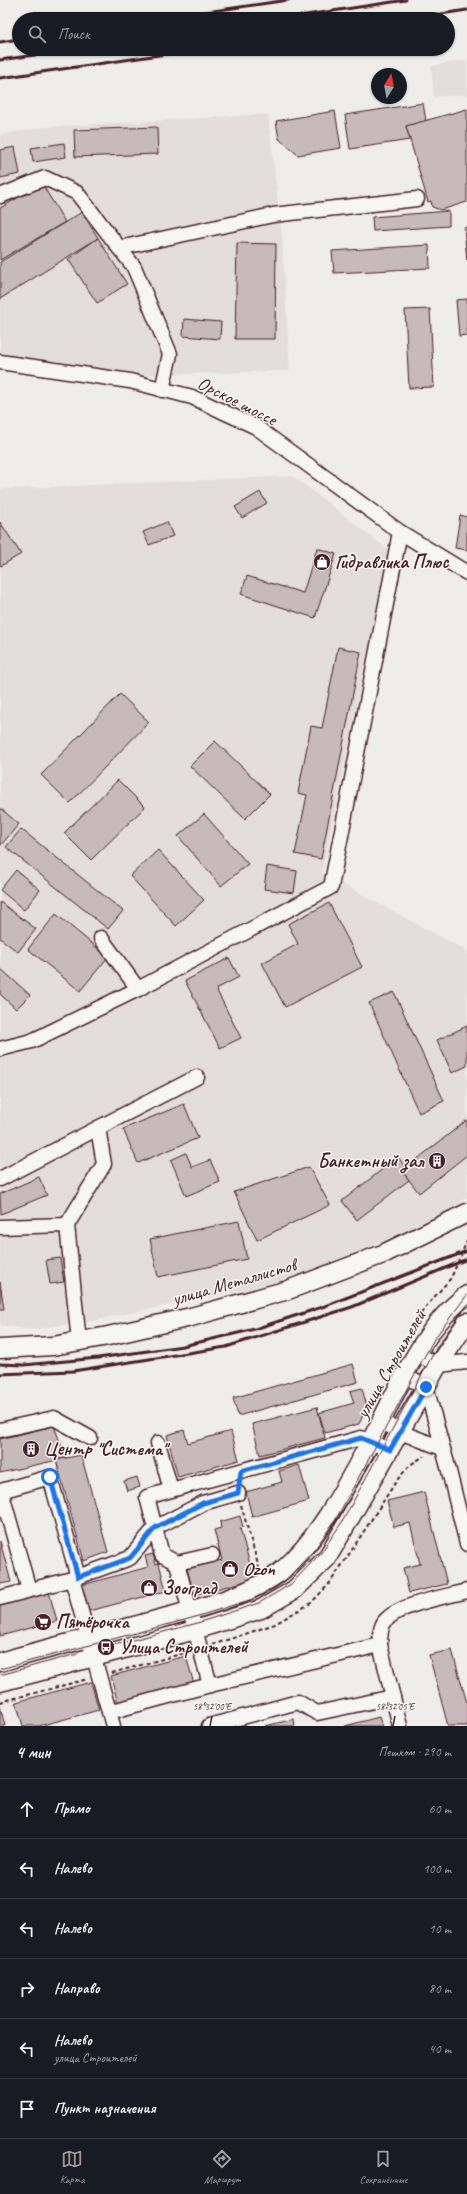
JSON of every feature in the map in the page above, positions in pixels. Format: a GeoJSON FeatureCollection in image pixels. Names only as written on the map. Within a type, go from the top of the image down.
{"type":"FeatureCollection","features":[{"type":"Feature","properties":{"kind":"main road","name":"улица Металлистов"},"geometry":{"type":"LineString","coordinates":[[0,1349],[53,1346],[79,1342],[191,1317],[288,1290],[383,1254],[467,1213]]}},
{"type":"Feature","properties":{"kind":"main road","name":"улица Строителей"},"geometry":{"type":"LineString","coordinates":[[0,1662],[190,1611],[258,1588],[284,1570],[307,1547],[366,1448],[417,1354],[435,1326],[450,1308],[467,1295]]}},
{"type":"Feature","properties":{"kind":"main road"},"geometry":{"type":"LineString","coordinates":[[0,1682],[195,1630],[261,1609],[294,1590],[327,1558],[381,1467],[438,1365],[467,1322]]}},
{"type":"Feature","properties":{"kind":"street"},"geometry":{"type":"LineString","coordinates":[[0,196],[45,178],[77,193],[134,267],[170,354],[162,390]]}},
{"type":"Feature","properties":{"kind":"street"},"geometry":{"type":"LineString","coordinates":[[119,248],[273,215],[417,199]]}},
{"type":"Feature","properties":{"kind":"street","name":"Орское шоссе"},"geometry":{"type":"LineString","coordinates":[[0,362],[130,381],[192,397],[256,427],[400,532],[467,573]]}},
{"type":"Feature","properties":{"kind":"street"},"geometry":{"type":"LineString","coordinates":[[0,1049],[32,1041],[138,989],[331,887],[400,532]]}},
{"type":"Feature","properties":{"kind":"street"},"geometry":{"type":"LineString","coordinates":[[101,938],[138,989]]}},
{"type":"Feature","properties":{"kind":"street"},"geometry":{"type":"LineString","coordinates":[[0,1179],[197,1077]]}},
{"type":"Feature","properties":{"kind":"street"},"geometry":{"type":"LineString","coordinates":[[79,1342],[67,1226],[104,1164],[98,1128]]}},
{"type":"Feature","properties":{"kind":"street"},"geometry":{"type":"LineString","coordinates":[[0,1227],[67,1226]]}},
{"type":"Feature","properties":{"kind":"street"},"geometry":{"type":"LineString","coordinates":[[417,1354],[438,1365],[467,1362]]}},
{"type":"Feature","properties":{"kind":"street"},"geometry":{"type":"LineString","coordinates":[[405,1376],[426,1387],[467,1544]]}},
{"type":"Feature","properties":{"kind":"street"},"geometry":{"type":"LineString","coordinates":[[0,1430],[54,1418],[90,1438]]}},
{"type":"Feature","properties":{"kind":"street"},"geometry":{"type":"LineString","coordinates":[[381,1421],[400,1432],[442,1448]]}},
{"type":"Feature","properties":{"kind":"street"},"geometry":{"type":"LineString","coordinates":[[212,1555],[177,1563],[162,1555],[147,1497],[361,1438],[366,1448],[381,1467]]}},
{"type":"Feature","properties":{"kind":"street"},"geometry":{"type":"LineString","coordinates":[[158,1443],[171,1490]]}},
{"type":"Feature","properties":{"kind":"street"},"geometry":{"type":"LineString","coordinates":[[366,1448],[390,1450]]}},
{"type":"Feature","properties":{"kind":"street"},"geometry":{"type":"LineString","coordinates":[[29,1590],[1,1491],[50,1477],[88,1638],[112,1726]]}},
{"type":"Feature","properties":{"kind":"street"},"geometry":{"type":"LineString","coordinates":[[0,1598],[75,1578],[130,1558],[155,1528],[203,1503],[238,1493]]}},
{"type":"Feature","properties":{"kind":"street"},"geometry":{"type":"LineString","coordinates":[[177,1563],[210,1685]]}},
{"type":"Feature","properties":{"kind":"street"},"geometry":{"type":"LineString","coordinates":[[400,1726],[380,1645],[380,1632],[384,1621],[400,1610],[467,1591]]}},
{"type":"Feature","properties":{"kind":"street"},"geometry":{"type":"LineString","coordinates":[[109,1712],[210,1685],[380,1645]]}},
{"type":"Feature","properties":{"kind":"street"},"geometry":{"type":"LineString","coordinates":[[209,1726],[298,1702],[317,1713],[393,1697]]}},
{"type":"Feature","properties":{"kind":"path"},"geometry":{"type":"LineString","coordinates":[[414,1329],[423,1310],[451,1278],[467,1241]]}},
{"type":"Feature","properties":{"kind":"path"},"geometry":{"type":"LineString","coordinates":[[238,1493],[259,1570]]}},
{"type":"Feature","properties":{"kind":"shaded area"},"geometry":{"type":"Polygon","coordinates":[[[467,60],[467,95],[434,97],[431,66],[467,60]]]}},
{"type":"Feature","properties":{"kind":"shaded area"},"geometry":{"type":"Polygon","coordinates":[[[268,114],[282,237],[290,371],[142,375],[0,353],[0,135],[44,127],[268,114]]]}},
{"type":"Feature","properties":{"kind":"shaded area"},"geometry":{"type":"Polygon","coordinates":[[[293,476],[389,550],[322,873],[467,951],[467,1197],[442,1217],[360,1253],[268,1285],[96,1320],[31,1330],[0,1325],[0,489],[293,476]]]}},
{"type":"Feature","properties":{"kind":"building"},"geometry":{"type":"Polygon","coordinates":[[[423,103],[426,121],[406,126],[410,140],[350,149],[345,115],[423,103]]]}},
{"type":"Feature","properties":{"kind":"building"},"geometry":{"type":"Polygon","coordinates":[[[467,109],[467,202],[441,210],[432,207],[431,201],[428,202],[406,126],[467,109]]]}},
{"type":"Feature","properties":{"kind":"building"},"geometry":{"type":"Polygon","coordinates":[[[335,111],[341,148],[298,155],[279,139],[276,121],[335,111]]]}},
{"type":"Feature","properties":{"kind":"building"},"geometry":{"type":"Polygon","coordinates":[[[157,127],[158,154],[75,157],[74,130],[157,127]]]}},
{"type":"Feature","properties":{"kind":"building"},"geometry":{"type":"Polygon","coordinates":[[[64,143],[66,157],[33,162],[31,148],[64,143]]]}},
{"type":"Feature","properties":{"kind":"building"},"geometry":{"type":"Polygon","coordinates":[[[15,147],[20,174],[0,178],[0,150],[15,147]]]}},
{"type":"Feature","properties":{"kind":"building"},"geometry":{"type":"Polygon","coordinates":[[[42,184],[65,222],[0,260],[0,208],[42,184]]]}},
{"type":"Feature","properties":{"kind":"building"},"geometry":{"type":"Polygon","coordinates":[[[449,211],[449,226],[373,231],[372,217],[449,211]]]}},
{"type":"Feature","properties":{"kind":"building"},"geometry":{"type":"Polygon","coordinates":[[[82,212],[98,238],[0,299],[0,262],[82,212]]]}},
{"type":"Feature","properties":{"kind":"building"},"geometry":{"type":"Polygon","coordinates":[[[467,227],[467,260],[464,228],[467,227]]]}},
{"type":"Feature","properties":{"kind":"building"},"geometry":{"type":"Polygon","coordinates":[[[98,238],[127,284],[97,303],[68,259],[98,238]]]}},
{"type":"Feature","properties":{"kind":"building"},"geometry":{"type":"Polygon","coordinates":[[[237,243],[276,244],[275,339],[235,339],[237,243]]]}},
{"type":"Feature","properties":{"kind":"building"},"geometry":{"type":"Polygon","coordinates":[[[429,245],[430,268],[334,273],[332,251],[429,245]]]}},
{"type":"Feature","properties":{"kind":"building"},"geometry":{"type":"Polygon","coordinates":[[[467,299],[467,335],[459,336],[456,300],[467,299]]]}},
{"type":"Feature","properties":{"kind":"building"},"geometry":{"type":"Polygon","coordinates":[[[430,309],[434,387],[409,388],[405,310],[430,309]]]}},
{"type":"Feature","properties":{"kind":"building"},"geometry":{"type":"Polygon","coordinates":[[[184,319],[221,322],[220,339],[183,336],[184,319]]]}},
{"type":"Feature","properties":{"kind":"building"},"geometry":{"type":"Polygon","coordinates":[[[260,492],[267,503],[242,518],[235,507],[260,492]]]}},
{"type":"Feature","properties":{"kind":"building"},"geometry":{"type":"Polygon","coordinates":[[[460,515],[467,517],[467,550],[455,548],[460,515]]]}},
{"type":"Feature","properties":{"kind":"building"},"geometry":{"type":"Polygon","coordinates":[[[0,522],[21,554],[1,566],[0,565],[0,522]]]}},
{"type":"Feature","properties":{"kind":"building"},"geometry":{"type":"Polygon","coordinates":[[[167,522],[173,536],[149,545],[143,532],[167,522]]]}},
{"type":"Feature","properties":{"kind":"building"},"geometry":{"type":"Polygon","coordinates":[[[317,548],[336,554],[315,618],[241,594],[247,576],[303,593],[317,548]]]}},
{"type":"Feature","properties":{"kind":"building"},"geometry":{"type":"Polygon","coordinates":[[[338,647],[361,652],[321,859],[295,854],[307,795],[298,793],[311,726],[322,728],[338,647]]]}},
{"type":"Feature","properties":{"kind":"building"},"geometry":{"type":"Polygon","coordinates":[[[120,694],[149,722],[70,803],[41,775],[120,694]]]}},
{"type":"Feature","properties":{"kind":"building"},"geometry":{"type":"Polygon","coordinates":[[[215,741],[270,794],[245,819],[190,766],[215,741]]]}},
{"type":"Feature","properties":{"kind":"building"},"geometry":{"type":"Polygon","coordinates":[[[118,780],[145,807],[91,860],[64,833],[118,780]]]}},
{"type":"Feature","properties":{"kind":"building"},"geometry":{"type":"Polygon","coordinates":[[[0,808],[19,824],[0,846],[0,808]]]}},
{"type":"Feature","properties":{"kind":"building"},"geometry":{"type":"Polygon","coordinates":[[[204,814],[248,864],[221,886],[178,836],[204,814]]]}},
{"type":"Feature","properties":{"kind":"building"},"geometry":{"type":"Polygon","coordinates":[[[21,829],[123,911],[108,929],[6,847],[21,829]]]}},
{"type":"Feature","properties":{"kind":"building"},"geometry":{"type":"Polygon","coordinates":[[[158,850],[204,900],[176,926],[130,876],[158,850]]]}},
{"type":"Feature","properties":{"kind":"building"},"geometry":{"type":"Polygon","coordinates":[[[267,866],[297,871],[294,893],[264,889],[267,866]]]}},
{"type":"Feature","properties":{"kind":"building"},"geometry":{"type":"Polygon","coordinates":[[[16,870],[40,890],[24,910],[0,890],[16,870]]]}},
{"type":"Feature","properties":{"kind":"building"},"geometry":{"type":"Polygon","coordinates":[[[0,902],[36,929],[18,952],[0,938],[0,902]]]}},
{"type":"Feature","properties":{"kind":"building"},"geometry":{"type":"Polygon","coordinates":[[[329,903],[362,967],[285,1007],[262,963],[298,944],[288,924],[329,903]]]}},
{"type":"Feature","properties":{"kind":"building"},"geometry":{"type":"Polygon","coordinates":[[[56,914],[108,957],[80,991],[28,949],[56,914]]]}},
{"type":"Feature","properties":{"kind":"building"},"geometry":{"type":"Polygon","coordinates":[[[229,958],[239,977],[216,989],[241,1038],[220,1048],[185,981],[229,958]]]}},
{"type":"Feature","properties":{"kind":"building"},"geometry":{"type":"Polygon","coordinates":[[[0,968],[30,995],[16,1009],[0,994],[0,968]]]}},
{"type":"Feature","properties":{"kind":"building"},"geometry":{"type":"Polygon","coordinates":[[[394,992],[444,1101],[419,1113],[369,1003],[394,992]]]}},
{"type":"Feature","properties":{"kind":"building"},"geometry":{"type":"Polygon","coordinates":[[[467,1026],[467,1066],[452,1073],[437,1040],[467,1026]]]}},
{"type":"Feature","properties":{"kind":"building"},"geometry":{"type":"Polygon","coordinates":[[[184,1104],[198,1138],[138,1163],[123,1129],[184,1104]]]}},
{"type":"Feature","properties":{"kind":"building","name":"Банкетный зал"},"geometry":{"type":"Polygon","coordinates":[[[467,1120],[467,1155],[419,1193],[402,1171],[467,1120]]]}},
{"type":"Feature","properties":{"kind":"building"},"geometry":{"type":"Polygon","coordinates":[[[186,1153],[192,1167],[210,1160],[220,1182],[186,1196],[171,1160],[186,1153]]]}},
{"type":"Feature","properties":{"kind":"building"},"geometry":{"type":"Polygon","coordinates":[[[398,1157],[406,1168],[402,1171],[409,1180],[357,1220],[342,1201],[398,1157]]]}},
{"type":"Feature","properties":{"kind":"building"},"geometry":{"type":"Polygon","coordinates":[[[309,1167],[330,1205],[257,1240],[234,1192],[309,1167]]]}},
{"type":"Feature","properties":{"kind":"building"},"geometry":{"type":"Polygon","coordinates":[[[39,1177],[47,1195],[1,1214],[0,1194],[39,1177]]]}},
{"type":"Feature","properties":{"kind":"building"},"geometry":{"type":"Polygon","coordinates":[[[239,1221],[247,1259],[158,1277],[150,1239],[239,1221]]]}},
{"type":"Feature","properties":{"kind":"building"},"geometry":{"type":"Polygon","coordinates":[[[60,1258],[64,1282],[50,1284],[46,1260],[60,1258]]]}},
{"type":"Feature","properties":{"kind":"building"},"geometry":{"type":"Polygon","coordinates":[[[0,1282],[4,1309],[0,1309],[0,1282]]]}},
{"type":"Feature","properties":{"kind":"building"},"geometry":{"type":"Polygon","coordinates":[[[353,1364],[358,1382],[238,1416],[233,1398],[353,1364]]]}},
{"type":"Feature","properties":{"kind":"building"},"geometry":{"type":"Polygon","coordinates":[[[362,1388],[367,1407],[359,1424],[325,1433],[319,1413],[354,1403],[350,1391],[362,1388]]]}},
{"type":"Feature","properties":{"kind":"building"},"geometry":{"type":"Polygon","coordinates":[[[317,1407],[325,1438],[260,1455],[252,1424],[317,1407]]]}},
{"type":"Feature","properties":{"kind":"building","name":"Центр \"Система\""},"geometry":{"type":"Polygon","coordinates":[[[54,1426],[66,1458],[0,1473],[0,1439],[54,1426]]]}},
{"type":"Feature","properties":{"kind":"building"},"geometry":{"type":"Polygon","coordinates":[[[184,1430],[188,1443],[231,1431],[239,1460],[178,1477],[167,1435],[184,1430]]]}},
{"type":"Feature","properties":{"kind":"building"},"geometry":{"type":"Polygon","coordinates":[[[81,1455],[108,1552],[84,1561],[56,1460],[81,1455]]]}},
{"type":"Feature","properties":{"kind":"building"},"geometry":{"type":"Polygon","coordinates":[[[299,1465],[309,1501],[252,1517],[246,1492],[282,1482],[279,1471],[299,1465]]]}},
{"type":"Feature","properties":{"kind":"building"},"geometry":{"type":"Polygon","coordinates":[[[137,1477],[140,1487],[127,1491],[124,1481],[137,1477]]]}},
{"type":"Feature","properties":{"kind":"building"},"geometry":{"type":"Polygon","coordinates":[[[424,1492],[447,1584],[409,1593],[403,1568],[420,1564],[410,1523],[394,1527],[387,1501],[424,1492]]]}},
{"type":"Feature","properties":{"kind":"building"},"geometry":{"type":"Polygon","coordinates":[[[240,1516],[243,1527],[240,1528],[254,1579],[194,1595],[187,1569],[222,1560],[214,1530],[221,1528],[220,1522],[240,1516]]]}},
{"type":"Feature","properties":{"kind":"building"},"geometry":{"type":"Polygon","coordinates":[[[0,1541],[11,1582],[0,1584],[0,1541]]]}},
{"type":"Feature","properties":{"kind":"building"},"geometry":{"type":"Polygon","coordinates":[[[153,1554],[156,1564],[159,1563],[166,1591],[89,1611],[82,1585],[148,1567],[145,1556],[153,1554]]]}},
{"type":"Feature","properties":{"kind":"building"},"geometry":{"type":"Polygon","coordinates":[[[49,1592],[57,1621],[0,1636],[0,1606],[49,1592]]]}},
{"type":"Feature","properties":{"kind":"building"},"geometry":{"type":"Polygon","coordinates":[[[452,1650],[467,1703],[467,1726],[448,1726],[429,1655],[452,1650]]]}},
{"type":"Feature","properties":{"kind":"building"},"geometry":{"type":"Polygon","coordinates":[[[186,1656],[194,1684],[118,1704],[111,1676],[186,1656]]]}},
{"type":"Feature","properties":{"kind":"building"},"geometry":{"type":"Polygon","coordinates":[[[91,1682],[99,1710],[39,1726],[23,1726],[16,1702],[91,1682]]]}},
{"type":"Feature","properties":{"kind":"building"},"geometry":{"type":"Polygon","coordinates":[[[0,1706],[5,1726],[0,1726],[0,1706]]]}},
{"type":"Feature","properties":{"kind":"building"},"geometry":{"type":"Polygon","coordinates":[[[379,1717],[382,1726],[345,1726],[379,1717]]]}},
{"type":"Feature","properties":{"kind":"building"},"geometry":{"type":"Polygon","coordinates":[[[294,1719],[295,1726],[265,1726],[294,1719]]]}},
{"type":"Feature","properties":{"kind":"tram line"},"geometry":{"type":"LineString","coordinates":[[0,1669],[192,1618],[256,1598],[286,1580],[315,1549],[336,1519],[434,1339],[467,1295]]}},
{"type":"Feature","properties":{"kind":"tram line"},"geometry":{"type":"LineString","coordinates":[[102,1648],[194,1624],[259,1603],[291,1584],[321,1553],[342,1522],[438,1345],[467,1305]]}},
{"type":"Feature","properties":{"kind":"tram line"},"geometry":{"type":"LineString","coordinates":[[0,1675],[77,1654]]}},
{"type":"Feature","properties":{"kind":"railway"},"geometry":{"type":"LineString","coordinates":[[205,12],[288,0]]}},
{"type":"Feature","properties":{"kind":"railway"},"geometry":{"type":"LineString","coordinates":[[326,12],[406,0]]}},
{"type":"Feature","properties":{"kind":"railway"},"geometry":{"type":"LineString","coordinates":[[454,12],[467,10]]}},
{"type":"Feature","properties":{"kind":"railway"},"geometry":{"type":"LineString","coordinates":[[0,42],[12,40]]}},
{"type":"Feature","properties":{"kind":"railway"},"geometry":{"type":"LineString","coordinates":[[0,60],[28,56]]}},
{"type":"Feature","properties":{"kind":"railway"},"geometry":{"type":"LineString","coordinates":[[0,78],[152,56]]}},
{"type":"Feature","properties":{"kind":"railway"},"geometry":{"type":"LineString","coordinates":[[0,1364],[24,1365],[98,1358],[183,1346],[255,1329],[325,1306],[467,1251]]}},
{"type":"Feature","properties":{"kind":"railway"},"geometry":{"type":"LineString","coordinates":[[0,1374],[73,1371],[226,1347],[352,1307],[467,1259]]}},
{"type":"Feature","properties":{"kind":"place","name":"Гидравлика Плюс"},"geometry":{"type":"Point","coordinates":[322,562]}},
{"type":"Feature","properties":{"kind":"place","name":"Банкетный зал"},"geometry":{"type":"Point","coordinates":[437,1161]}},
{"type":"Feature","properties":{"kind":"place","name":"Центр \"Система\""},"geometry":{"type":"Point","coordinates":[31,1449]}},
{"type":"Feature","properties":{"kind":"place","name":"Ozon"},"geometry":{"type":"Point","coordinates":[230,1569]}},
{"type":"Feature","properties":{"kind":"place","name":"Зооград"},"geometry":{"type":"Point","coordinates":[149,1588]}},
{"type":"Feature","properties":{"kind":"place","name":"Пятёрочка"},"geometry":{"type":"Point","coordinates":[43,1622]}},
{"type":"Feature","properties":{"kind":"place","name":"Улица Строителей"},"geometry":{"type":"Point","coordinates":[106,1647]}},
{"type":"Feature","properties":{"kind":"route"},"geometry":{"type":"LineString","coordinates":[[50,1477],[78,1577],[130,1558],[155,1528],[203,1503],[238,1493],[241,1471],[361,1438],[390,1450],[426,1387]]}}]}
